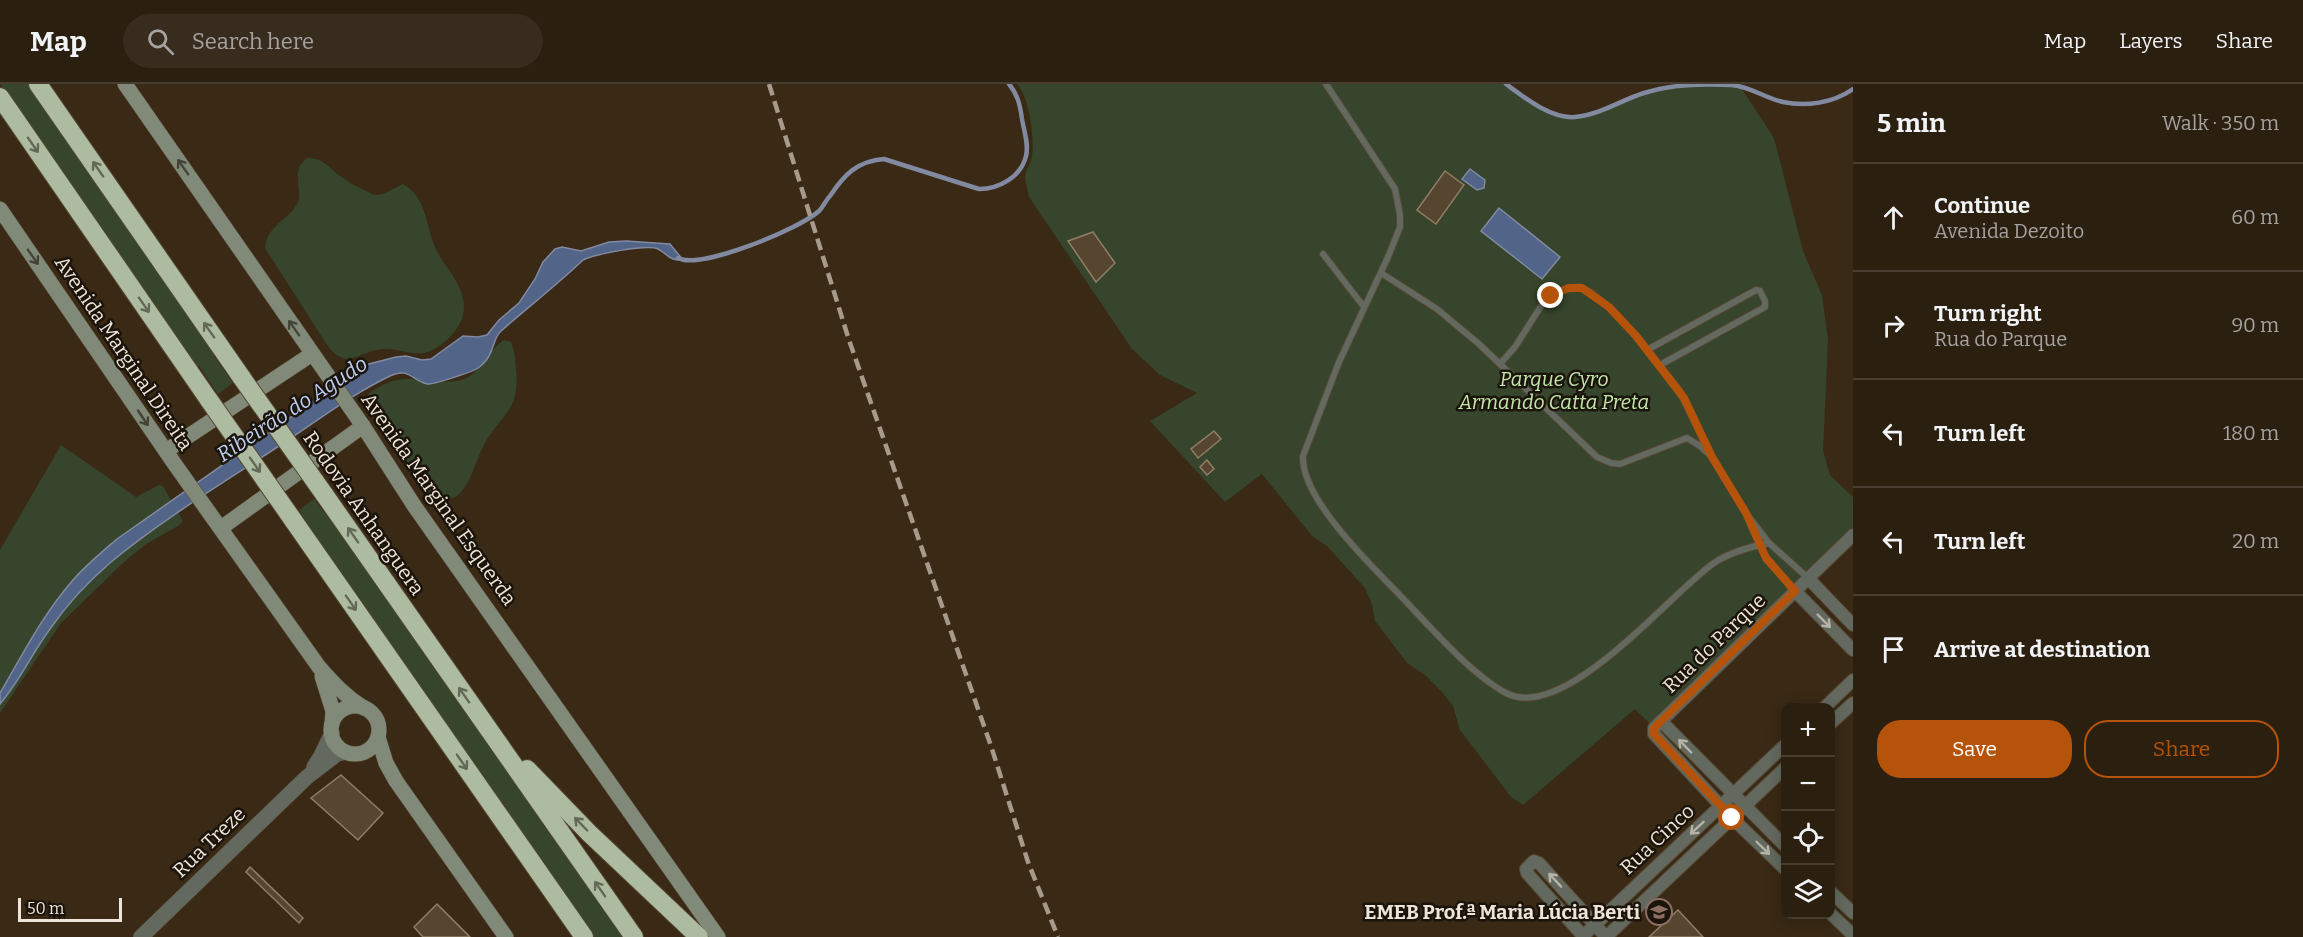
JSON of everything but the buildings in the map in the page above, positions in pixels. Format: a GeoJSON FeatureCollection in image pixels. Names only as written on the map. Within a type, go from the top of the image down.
{"type":"FeatureCollection","features":[{"type":"Feature","properties":{"kind":"highway","name":"Rodovia Anhanguera"},"geometry":{"type":"LineString","coordinates":[[38,84],[634,937]]}},
{"type":"Feature","properties":{"kind":"highway"},"geometry":{"type":"LineString","coordinates":[[0,97],[584,937]]}},
{"type":"Feature","properties":{"kind":"highway"},"geometry":{"type":"LineString","coordinates":[[489,730],[590,833],[699,937]]}},
{"type":"Feature","properties":{"kind":"main road","name":"Avenida Marginal Esquerda"},"geometry":{"type":"LineString","coordinates":[[125,84],[359,420],[415,507],[718,937]]}},
{"type":"Feature","properties":{"kind":"main road","name":"Avenida Marginal Direita"},"geometry":{"type":"LineString","coordinates":[[0,209],[176,466],[319,667],[343,693],[364,708]]}},
{"type":"Feature","properties":{"kind":"main road"},"geometry":{"type":"LineString","coordinates":[[166,451],[312,354]]}},
{"type":"Feature","properties":{"kind":"main road"},"geometry":{"type":"LineString","coordinates":[[217,523],[359,420]]}},
{"type":"Feature","properties":{"kind":"main road","name":"Avenida Marginal Direita"},"geometry":{"type":"LineString","coordinates":[[319,667],[333,711],[332,728]]}},
{"type":"Feature","properties":{"kind":"main road"},"geometry":{"type":"LineString","coordinates":[[396,782],[370,761],[336,745],[332,728],[342,710],[351,707],[364,708],[371,712],[378,722],[378,737],[386,763],[396,782],[502,936]]}},
{"type":"Feature","properties":{"kind":"main road"},"geometry":{"type":"LineString","coordinates":[[349,753],[369,749],[378,737]]}},
{"type":"Feature","properties":{"kind":"street","name":"Rua do Parque"},"geometry":{"type":"LineString","coordinates":[[1658,725],[1853,535]]}},
{"type":"Feature","properties":{"kind":"street"},"geometry":{"type":"LineString","coordinates":[[1808,578],[1853,625]]}},
{"type":"Feature","properties":{"kind":"street"},"geometry":{"type":"LineString","coordinates":[[1795,591],[1853,650]]}},
{"type":"Feature","properties":{"kind":"street"},"geometry":{"type":"LineString","coordinates":[[1829,703],[1853,680]]}},
{"type":"Feature","properties":{"kind":"street"},"geometry":{"type":"LineString","coordinates":[[1835,719],[1853,703]]}},
{"type":"Feature","properties":{"kind":"street"},"geometry":{"type":"LineString","coordinates":[[1781,843],[1658,725],[1654,734],[1732,818],[1781,866]]}},
{"type":"Feature","properties":{"kind":"street","name":"Rua Treze"},"geometry":{"type":"LineString","coordinates":[[307,777],[321,756],[332,728]]}},
{"type":"Feature","properties":{"kind":"street","name":"Rua Cinco"},"geometry":{"type":"LineString","coordinates":[[1583,937],[1781,748]]}},
{"type":"Feature","properties":{"kind":"street","name":"Rua Treze"},"geometry":{"type":"LineString","coordinates":[[141,937],[307,777],[337,754],[349,753]]}},
{"type":"Feature","properties":{"kind":"street","name":"Rua Cinco"},"geometry":{"type":"LineString","coordinates":[[1606,937],[1781,771]]}},
{"type":"Feature","properties":{"kind":"street"},"geometry":{"type":"LineString","coordinates":[[1583,937],[1527,873],[1526,869],[1534,861],[1539,863],[1606,937]]}},
{"type":"Feature","properties":{"kind":"street"},"geometry":{"type":"LineString","coordinates":[[1835,896],[1853,914],[1843,925]]}},
{"type":"Feature","properties":{"kind":"street"},"geometry":{"type":"LineString","coordinates":[[1835,918],[1853,935]]}},
{"type":"Feature","properties":{"kind":"lane"},"geometry":{"type":"LineString","coordinates":[[1326,84],[1395,189],[1400,215],[1400,227],[1381,273],[1338,362],[1330,391],[1310,434],[1304,456],[1303,467],[1307,480],[1351,544],[1469,665],[1488,682],[1518,698],[1541,696],[1576,680],[1634,636],[1712,564],[1736,552],[1769,543]]}},
{"type":"Feature","properties":{"kind":"lane"},"geometry":{"type":"LineString","coordinates":[[1323,254],[1364,307]]}},
{"type":"Feature","properties":{"kind":"lane"},"geometry":{"type":"LineString","coordinates":[[1381,273],[1437,309],[1500,364],[1590,452],[1604,461],[1627,463],[1687,438],[1712,457]]}},
{"type":"Feature","properties":{"kind":"lane"},"geometry":{"type":"LineString","coordinates":[[1500,364],[1515,347],[1543,303],[1561,290],[1578,287],[1590,292],[1609,307],[1660,365],[1684,398],[1712,457],[1746,513],[1769,543],[1808,578]]}},
{"type":"Feature","properties":{"kind":"lane"},"geometry":{"type":"LineString","coordinates":[[1647,350],[1756,290],[1760,291],[1766,304],[1765,307],[1660,365]]}},
{"type":"Feature","properties":{"kind":"lane"},"geometry":{"type":"LineString","coordinates":[[1746,513],[1771,567],[1795,591]]}},
{"type":"Feature","properties":{"kind":"green space"},"geometry":{"type":"Polygon","coordinates":[[[0,84],[29,84],[215,352],[214,356],[233,383],[218,394],[199,366],[195,368],[0,84]]]}},
{"type":"Feature","properties":{"kind":"green space","name":"Parque Cyro Armando Catta Preta"},"geometry":{"type":"Polygon","coordinates":[[[1017,84],[1506,84],[1532,104],[1544,110],[1569,116],[1598,112],[1640,94],[1656,90],[1704,85],[1740,86],[1774,138],[1803,251],[1822,295],[1828,340],[1823,451],[1830,475],[1853,497],[1853,534],[1654,728],[1635,709],[1523,805],[1511,797],[1460,730],[1453,706],[1441,691],[1425,675],[1407,663],[1375,621],[1372,604],[1365,588],[1327,546],[1312,536],[1262,474],[1225,502],[1150,421],[1197,393],[1160,375],[1132,349],[1029,197],[1025,176],[1032,156],[1032,129],[1025,98],[1017,84]]]}},
{"type":"Feature","properties":{"kind":"green space"},"geometry":{"type":"Polygon","coordinates":[[[307,158],[322,161],[344,179],[374,195],[383,194],[403,184],[417,196],[435,247],[461,291],[463,300],[464,308],[460,322],[445,342],[424,353],[383,349],[347,359],[334,353],[327,345],[265,248],[270,233],[297,205],[298,172],[307,158]]]}},
{"type":"Feature","properties":{"kind":"green space"},"geometry":{"type":"Polygon","coordinates":[[[504,340],[511,342],[515,356],[517,383],[513,403],[485,443],[464,489],[453,498],[435,502],[365,403],[368,394],[386,383],[401,379],[446,382],[464,379],[476,371],[504,340]]]}},
{"type":"Feature","properties":{"kind":"green space"},"geometry":{"type":"Polygon","coordinates":[[[61,445],[136,497],[159,485],[163,486],[183,521],[146,544],[124,562],[61,623],[0,713],[0,550],[61,445]]]}},
{"type":"Feature","properties":{"kind":"green space"},"geometry":{"type":"Polygon","coordinates":[[[314,499],[343,536],[623,937],[594,937],[322,549],[299,510],[314,499]]]}},
{"type":"Feature","properties":{"kind":"water"},"geometry":{"type":"Polygon","coordinates":[[[1470,169],[1485,180],[1484,188],[1477,190],[1462,179],[1470,169]]]}},
{"type":"Feature","properties":{"kind":"water"},"geometry":{"type":"Polygon","coordinates":[[[1499,208],[1560,257],[1542,279],[1481,231],[1499,208]]]}},
{"type":"Feature","properties":{"kind":"water"},"geometry":{"type":"Polygon","coordinates":[[[609,242],[670,244],[683,260],[672,258],[658,249],[643,248],[583,260],[501,331],[488,358],[478,368],[427,384],[406,374],[396,374],[376,383],[335,408],[173,515],[111,562],[63,611],[0,704],[0,693],[52,607],[78,574],[117,539],[365,365],[406,356],[422,360],[431,359],[463,336],[487,335],[499,320],[519,303],[543,262],[555,249],[562,247],[581,251],[609,242]]]}},
{"type":"Feature","properties":{"kind":"waterway","name":"Ribeirão do Agudo"},"geometry":{"type":"LineString","coordinates":[[678,258],[690,260],[707,258],[773,237],[819,211],[852,170],[875,160],[884,159],[979,189],[1001,184],[1019,170],[1027,151],[1019,105],[1015,92],[1009,84]]}},
{"type":"Feature","properties":{"kind":"waterway","name":"Ribeirão do Agudo"},"geometry":{"type":"LineString","coordinates":[[1506,84],[1548,111],[1566,117],[1584,116],[1644,93],[1676,86],[1738,86],[1776,100],[1801,104],[1828,101],[1853,89]]}},
{"type":"Feature","properties":{"kind":"railway"},"geometry":{"type":"LineString","coordinates":[[769,84],[849,340],[991,746],[1028,862],[1058,937]]}},
{"type":"Feature","properties":{"kind":"place","name":"EMEB Prof.ª Maria Lúcia Berti"},"geometry":{"type":"Point","coordinates":[1659,912]}},
{"type":"Feature","properties":{"kind":"route"},"geometry":{"type":"LineString","coordinates":[[1551,296],[1568,288],[1582,288],[1609,307],[1636,336],[1684,398],[1712,457],[1746,513],[1771,567],[1795,591],[1654,728],[1654,734],[1732,818]]}}]}
